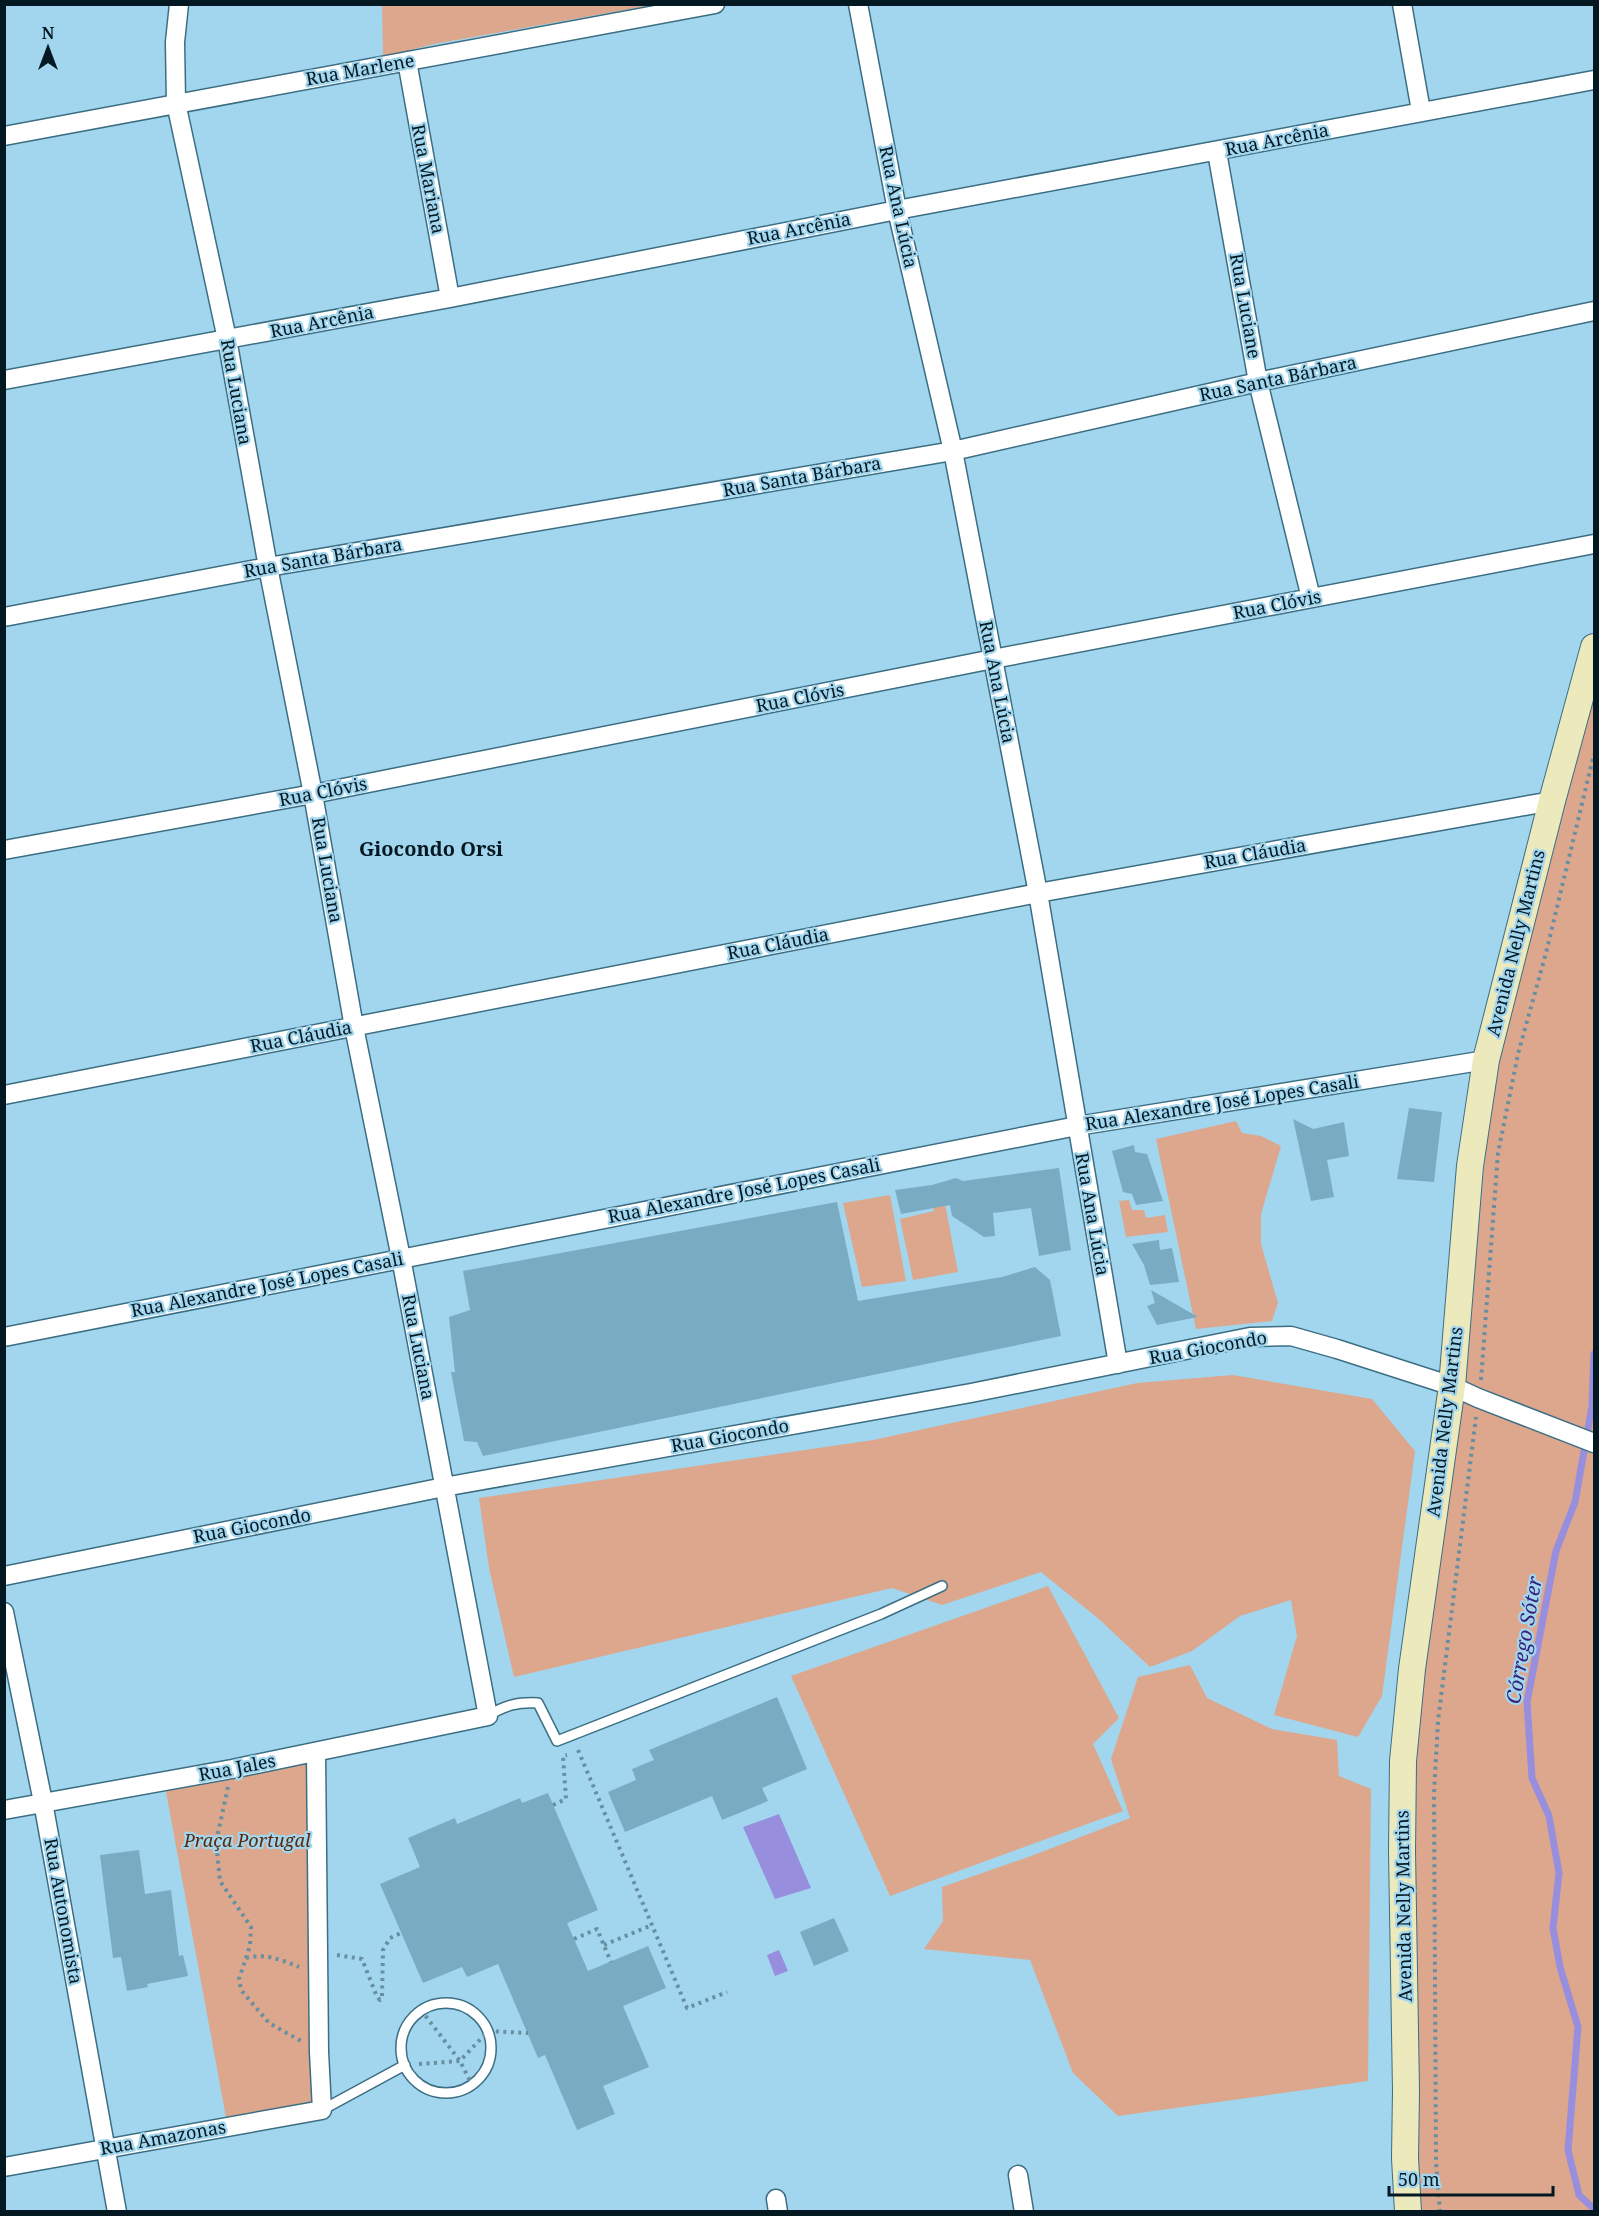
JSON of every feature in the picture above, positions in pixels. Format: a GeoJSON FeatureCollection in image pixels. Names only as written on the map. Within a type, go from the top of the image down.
{"type":"FeatureCollection","features":[{"type":"Feature","properties":{"kind":"main road","name":"Avenida Nelly Martins"},"geometry":{"type":"LineString","coordinates":[[1408,2211],[1405,2158],[1403,1761],[1412,1669],[1452,1386],[1470,1166],[1486,1060],[1594,647]]}},
{"type":"Feature","properties":{"kind":"street","name":"Rua Luciana"},"geometry":{"type":"LineString","coordinates":[[179,4],[175,42],[177,103],[227,339],[268,567],[313,794],[354,1026],[401,1258],[488,1716]]}},
{"type":"Feature","properties":{"kind":"street","name":"Rua Marlene"},"geometry":{"type":"LineString","coordinates":[[4,136],[715,4]]}},
{"type":"Feature","properties":{"kind":"street","name":"Rua Ana Lúcia"},"geometry":{"type":"LineString","coordinates":[[858,4],[897,210],[953,451],[1038,893],[1118,1364]]}},
{"type":"Feature","properties":{"kind":"street"},"geometry":{"type":"LineString","coordinates":[[1402,4],[1421,111]]}},
{"type":"Feature","properties":{"kind":"street","name":"Rua Mariana"},"geometry":{"type":"LineString","coordinates":[[406,61],[450,298]]}},
{"type":"Feature","properties":{"kind":"street","name":"Rua Arcênia"},"geometry":{"type":"LineString","coordinates":[[4,380],[450,298],[897,210],[1594,80]]}},
{"type":"Feature","properties":{"kind":"street","name":"Rua Luciane"},"geometry":{"type":"LineString","coordinates":[[1217,152],[1258,382],[1311,598]]}},
{"type":"Feature","properties":{"kind":"street","name":"Rua Santa Bárbara"},"geometry":{"type":"LineString","coordinates":[[4,617],[268,567],[953,451],[1258,382],[1594,311]]}},
{"type":"Feature","properties":{"kind":"street","name":"Rua Clóvis"},"geometry":{"type":"LineString","coordinates":[[4,850],[313,794],[993,659],[1594,544]]}},
{"type":"Feature","properties":{"kind":"street","name":"Rua Cláudia"},"geometry":{"type":"LineString","coordinates":[[4,1095],[1038,893],[1552,801]]}},
{"type":"Feature","properties":{"kind":"street","name":"Rua Alexandre José Lopes Casali"},"geometry":{"type":"LineString","coordinates":[[4,1337],[1077,1126],[1486,1060]]}},
{"type":"Feature","properties":{"kind":"street","name":"Rua Giocondo"},"geometry":{"type":"LineString","coordinates":[[4,1576],[444,1487],[971,1393],[1250,1337],[1291,1336],[1336,1348],[1452,1386],[1594,1443]]}},
{"type":"Feature","properties":{"kind":"street","name":"Rua Autonomista"},"geometry":{"type":"LineString","coordinates":[[4,1612],[43,1802],[117,2211]]}},
{"type":"Feature","properties":{"kind":"street","name":"Rua Jales"},"geometry":{"type":"LineString","coordinates":[[4,1810],[232,1769],[488,1716]]}},
{"type":"Feature","properties":{"kind":"street"},"geometry":{"type":"LineString","coordinates":[[316,1752],[319,2052],[322,2110]]}},
{"type":"Feature","properties":{"kind":"street","name":"Rua Amazonas"},"geometry":{"type":"LineString","coordinates":[[4,2167],[322,2110]]}},
{"type":"Feature","properties":{"kind":"street"},"geometry":{"type":"LineString","coordinates":[[1018,2175],[1024,2211]]}},
{"type":"Feature","properties":{"kind":"lane"},"geometry":{"type":"LineString","coordinates":[[488,1716],[502,1707],[519,1702],[538,1703],[557,1741],[881,1614],[942,1586]]}},
{"type":"Feature","properties":{"kind":"lane"},"geometry":{"type":"LineString","coordinates":[[437,2003],[455,2003],[472,2010],[484,2022],[488,2031],[491,2039],[491,2056],[484,2073],[472,2085],[456,2092],[438,2092],[421,2086],[408,2073],[401,2057],[401,2039],[408,2023],[421,2010],[437,2003]]}},
{"type":"Feature","properties":{"kind":"lane"},"geometry":{"type":"LineString","coordinates":[[322,2110],[405,2065]]}},
{"type":"Feature","properties":{"kind":"path"},"geometry":{"type":"LineString","coordinates":[[1440,2211],[1436,2162],[1434,1794],[1438,1721],[1484,1354],[1498,1153],[1518,1054],[1546,953],[1594,754]]}},
{"type":"Feature","properties":{"kind":"path"},"geometry":{"type":"LineString","coordinates":[[553,1805],[566,1799],[563,1756],[578,1750],[598,1724]]}},
{"type":"Feature","properties":{"kind":"path"},"geometry":{"type":"LineString","coordinates":[[578,1750],[687,2008],[728,1992]]}},
{"type":"Feature","properties":{"kind":"path"},"geometry":{"type":"LineString","coordinates":[[232,1769],[216,1842],[220,1881],[251,1927],[250,1946],[239,1979],[241,1990],[269,2023],[319,2052]]}},
{"type":"Feature","properties":{"kind":"path"},"geometry":{"type":"LineString","coordinates":[[604,1945],[652,1925]]}},
{"type":"Feature","properties":{"kind":"path"},"geometry":{"type":"LineString","coordinates":[[574,1939],[597,1929],[611,1962]]}},
{"type":"Feature","properties":{"kind":"path"},"geometry":{"type":"LineString","coordinates":[[319,1951],[362,1959],[380,2000],[383,1950],[390,1938],[401,1933]]}},
{"type":"Feature","properties":{"kind":"path"},"geometry":{"type":"LineString","coordinates":[[245,1958],[255,1956],[277,1958],[318,1975]]}},
{"type":"Feature","properties":{"kind":"path"},"geometry":{"type":"LineString","coordinates":[[421,2010],[460,2061],[472,2085]]}},
{"type":"Feature","properties":{"kind":"path"},"geometry":{"type":"LineString","coordinates":[[405,2065],[460,2061],[488,2031],[528,2033]]}},
{"type":"Feature","properties":{"kind":"green space"},"geometry":{"type":"Polygon","coordinates":[[[382,5],[653,5],[434,44],[383,57],[382,5]]]}},
{"type":"Feature","properties":{"kind":"green space"},"geometry":{"type":"Polygon","coordinates":[[[1594,680],[1594,2211],[1415,2212],[1411,2159],[1416,1764],[1423,1676],[1461,1412],[1494,1064],[1594,680]]]}},
{"type":"Feature","properties":{"kind":"green space"},"geometry":{"type":"Polygon","coordinates":[[[1236,1121],[1242,1133],[1261,1136],[1281,1146],[1261,1214],[1261,1244],[1278,1303],[1272,1321],[1196,1329],[1156,1139],[1236,1121]]]}},
{"type":"Feature","properties":{"kind":"green space"},"geometry":{"type":"Polygon","coordinates":[[[941,1183],[958,1272],[913,1280],[900,1219],[934,1211],[929,1186],[941,1183]]]}},
{"type":"Feature","properties":{"kind":"green space"},"geometry":{"type":"Polygon","coordinates":[[[890,1195],[906,1281],[862,1287],[843,1203],[890,1195]]]}},
{"type":"Feature","properties":{"kind":"green space"},"geometry":{"type":"Polygon","coordinates":[[[1129,1200],[1132,1210],[1144,1210],[1146,1218],[1165,1215],[1168,1232],[1126,1237],[1119,1201],[1129,1200]]]}},
{"type":"Feature","properties":{"kind":"green space"},"geometry":{"type":"Polygon","coordinates":[[[1233,1375],[1372,1399],[1415,1451],[1382,1696],[1358,1737],[1274,1715],[1297,1636],[1291,1600],[1240,1616],[1192,1651],[1150,1667],[1100,1620],[1041,1572],[942,1605],[892,1588],[514,1677],[489,1568],[479,1498],[873,1440],[1137,1383],[1233,1375]]]}},
{"type":"Feature","properties":{"kind":"green space"},"geometry":{"type":"Polygon","coordinates":[[[1048,1586],[1119,1718],[1093,1744],[1123,1811],[890,1896],[791,1676],[1048,1586]]]}},
{"type":"Feature","properties":{"kind":"green space"},"geometry":{"type":"Polygon","coordinates":[[[1190,1665],[1207,1698],[1272,1729],[1337,1740],[1339,1776],[1371,1789],[1368,2081],[1118,2116],[1073,2073],[1030,1960],[924,1949],[943,1921],[942,1887],[1130,1818],[1111,1759],[1138,1677],[1190,1665]]]}},
{"type":"Feature","properties":{"kind":"green space","name":"Praça Portugal"},"geometry":{"type":"Polygon","coordinates":[[[316,1753],[322,2110],[228,2128],[164,1781],[316,1753]]]}},
{"type":"Feature","properties":{"kind":"shaded area"},"geometry":{"type":"Polygon","coordinates":[[[779,1814],[811,1888],[775,1899],[743,1827],[779,1814]]]}},
{"type":"Feature","properties":{"kind":"shaded area"},"geometry":{"type":"Polygon","coordinates":[[[779,1950],[788,1971],[775,1976],[767,1955],[779,1950]]]}},
{"type":"Feature","properties":{"kind":"building"},"geometry":{"type":"Polygon","coordinates":[[[1409,1108],[1442,1112],[1434,1182],[1397,1179],[1409,1108]]]}},
{"type":"Feature","properties":{"kind":"building"},"geometry":{"type":"Polygon","coordinates":[[[1293,1119],[1313,1129],[1344,1122],[1349,1156],[1327,1160],[1334,1197],[1311,1201],[1293,1119]]]}},
{"type":"Feature","properties":{"kind":"building"},"geometry":{"type":"Polygon","coordinates":[[[1134,1145],[1135,1152],[1147,1154],[1163,1201],[1136,1205],[1132,1194],[1123,1192],[1112,1151],[1134,1145]]]}},
{"type":"Feature","properties":{"kind":"building"},"geometry":{"type":"Polygon","coordinates":[[[1059,1168],[1071,1250],[1039,1256],[1031,1208],[993,1213],[995,1236],[984,1237],[952,1216],[950,1205],[901,1214],[895,1190],[932,1185],[956,1178],[963,1181],[1059,1168]]]}},
{"type":"Feature","properties":{"kind":"building"},"geometry":{"type":"Polygon","coordinates":[[[837,1202],[858,1301],[1002,1277],[1035,1267],[1050,1280],[1061,1336],[483,1456],[477,1442],[464,1441],[451,1372],[455,1372],[449,1317],[470,1310],[463,1271],[837,1202]]]}},
{"type":"Feature","properties":{"kind":"building"},"geometry":{"type":"Polygon","coordinates":[[[1159,1240],[1160,1250],[1172,1248],[1179,1282],[1150,1285],[1144,1265],[1132,1244],[1159,1240]]]}},
{"type":"Feature","properties":{"kind":"building"},"geometry":{"type":"Polygon","coordinates":[[[1151,1290],[1198,1317],[1157,1325],[1147,1306],[1155,1303],[1151,1290]]]}},
{"type":"Feature","properties":{"kind":"building"},"geometry":{"type":"Polygon","coordinates":[[[777,1697],[807,1769],[762,1788],[768,1801],[722,1820],[712,1796],[625,1832],[608,1792],[636,1780],[632,1769],[654,1760],[649,1750],[777,1697]]]}},
{"type":"Feature","properties":{"kind":"building"},"geometry":{"type":"Polygon","coordinates":[[[548,1793],[598,1910],[567,1923],[588,1971],[648,1946],[666,1988],[623,2006],[649,2067],[603,2086],[615,2114],[577,2130],[545,2055],[538,2058],[498,1964],[467,1977],[462,1967],[423,1983],[380,1884],[420,1867],[408,1838],[455,1818],[457,1824],[520,1798],[522,1803],[548,1793]]]}},
{"type":"Feature","properties":{"kind":"building"},"geometry":{"type":"Polygon","coordinates":[[[139,1850],[145,1894],[171,1890],[179,1956],[183,1955],[188,1976],[147,1984],[148,1987],[127,1991],[121,1957],[113,1958],[100,1855],[139,1850]]]}},
{"type":"Feature","properties":{"kind":"building"},"geometry":{"type":"Polygon","coordinates":[[[834,1918],[849,1951],[814,1966],[800,1932],[834,1918]]]}},
{"type":"Feature","properties":{"kind":"waterway","name":"Córrego Sóter"},"geometry":{"type":"LineString","coordinates":[[1594,1354],[1592,1406],[1575,1502],[1556,1551],[1527,1702],[1532,1778],[1549,1816],[1559,1873],[1553,1928],[1560,1967],[1578,2027],[1568,2150],[1579,2195],[1594,2209]]}},
{"type":"Feature","properties":{"kind":"district","name":"Giocondo Orsi"},"geometry":{"type":"Point","coordinates":[431,849]}}]}
